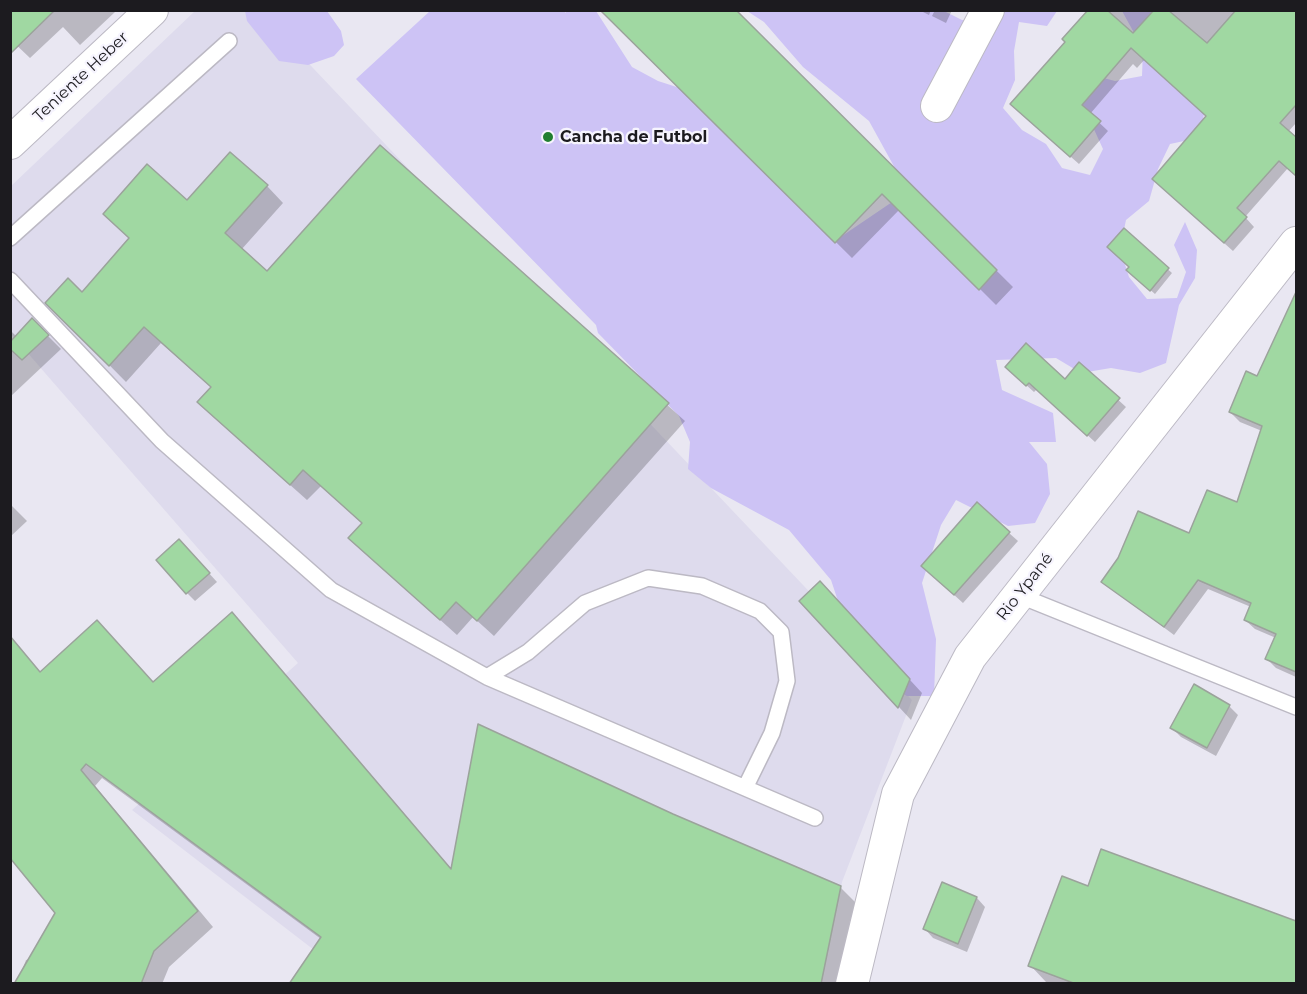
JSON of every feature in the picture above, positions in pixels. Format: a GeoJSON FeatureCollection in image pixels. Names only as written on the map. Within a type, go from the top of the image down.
{"type":"FeatureCollection","features":[{"type":"Feature","properties":{"kind":"street"},"geometry":{"type":"LineString","coordinates":[[936,105],[988,10]]}},
{"type":"Feature","properties":{"kind":"street","name":"Teniente Heber"},"geometry":{"type":"LineString","coordinates":[[10,143],[148,12]]}},
{"type":"Feature","properties":{"kind":"street","name":"Rio Ypané"},"geometry":{"type":"LineString","coordinates":[[852,984],[898,794],[970,657],[1296,243]]}},
{"type":"Feature","properties":{"kind":"lane"},"geometry":{"type":"LineString","coordinates":[[10,238],[229,41]]}},
{"type":"Feature","properties":{"kind":"lane"},"geometry":{"type":"LineString","coordinates":[[10,280],[162,441],[331,590],[486,677],[815,818]]}},
{"type":"Feature","properties":{"kind":"lane"},"geometry":{"type":"LineString","coordinates":[[486,677],[528,652],[585,603],[648,578],[702,586],[760,611],[781,632],[787,681],[772,733],[745,788]]}},
{"type":"Feature","properties":{"kind":"lane"},"geometry":{"type":"LineString","coordinates":[[1018,595],[1296,707]]}},
{"type":"Feature","properties":{"kind":"shaded area"},"geometry":{"type":"Polygon","coordinates":[[[563,10],[566,13],[566,11],[596,11],[632,67],[658,81],[717,100],[770,178],[814,223],[839,238],[898,198],[896,170],[869,121],[803,67],[764,22],[747,11],[942,10],[962,20],[991,19],[993,11],[1057,11],[1047,26],[1019,22],[1014,51],[1015,80],[1003,108],[1022,130],[1046,144],[1062,168],[1090,175],[1103,149],[1080,99],[1085,73],[1115,81],[1142,76],[1143,49],[1122,11],[1152,11],[1171,35],[1206,107],[1198,138],[1170,144],[1158,169],[1149,201],[1126,220],[1120,249],[1129,277],[1147,299],[1177,298],[1186,272],[1174,245],[1185,222],[1197,250],[1195,278],[1179,305],[1166,363],[1140,373],[1111,368],[1081,373],[1056,358],[996,360],[1002,390],[1053,413],[1056,442],[1029,442],[1047,464],[1050,494],[1035,523],[1008,526],[956,500],[941,525],[922,583],[936,639],[934,696],[907,696],[878,679],[848,631],[831,580],[789,530],[711,488],[688,469],[690,442],[679,416],[598,333],[596,325],[356,79],[430,11],[563,10]]]}},
{"type":"Feature","properties":{"kind":"shaded area"},"geometry":{"type":"Polygon","coordinates":[[[195,11],[259,11],[912,700],[842,882],[821,983],[357,983],[132,810],[298,663],[11,334],[10,187],[195,11]]]}},
{"type":"Feature","properties":{"kind":"shaded area"},"geometry":{"type":"Polygon","coordinates":[[[245,11],[327,11],[341,31],[344,45],[334,56],[308,65],[279,61],[247,21],[245,11]]]}},
{"type":"Feature","properties":{"kind":"building"},"geometry":{"type":"Polygon","coordinates":[[[10,10],[55,10],[10,54],[10,10]]]}},
{"type":"Feature","properties":{"kind":"building"},"geometry":{"type":"Polygon","coordinates":[[[600,10],[736,10],[997,270],[979,290],[882,194],[835,243],[600,10]]]}},
{"type":"Feature","properties":{"kind":"building"},"geometry":{"type":"Polygon","coordinates":[[[1088,10],[1107,10],[1133,33],[1154,10],[1168,10],[1207,43],[1236,10],[1296,10],[1296,105],[1280,123],[1296,137],[1296,176],[1279,161],[1237,208],[1247,217],[1224,243],[1152,179],[1206,116],[1131,48],[1082,105],[1101,121],[1070,157],[1010,104],[1065,42],[1062,39],[1088,10]]]}},
{"type":"Feature","properties":{"kind":"building"},"geometry":{"type":"Polygon","coordinates":[[[380,145],[669,403],[477,621],[456,602],[440,620],[348,538],[362,523],[303,470],[290,485],[197,402],[211,387],[144,327],[109,366],[45,303],[68,278],[82,292],[129,238],[103,214],[147,164],[187,200],[230,152],[268,185],[225,233],[267,271],[380,145]]]}},
{"type":"Feature","properties":{"kind":"building"},"geometry":{"type":"Polygon","coordinates":[[[1124,228],[1169,268],[1150,291],[1126,270],[1129,267],[1107,247],[1124,228]]]}},
{"type":"Feature","properties":{"kind":"building"},"geometry":{"type":"Polygon","coordinates":[[[1296,292],[1296,672],[1265,659],[1276,634],[1244,620],[1251,603],[1198,580],[1164,627],[1101,582],[1118,558],[1138,511],[1189,533],[1207,490],[1237,502],[1262,426],[1229,412],[1246,371],[1257,376],[1296,292]]]}},
{"type":"Feature","properties":{"kind":"building"},"geometry":{"type":"Polygon","coordinates":[[[32,318],[49,335],[22,360],[10,349],[10,342],[32,318]]]}},
{"type":"Feature","properties":{"kind":"building"},"geometry":{"type":"Polygon","coordinates":[[[1026,343],[1065,379],[1079,362],[1120,398],[1087,436],[1029,383],[1026,386],[1005,367],[1026,343]]]}},
{"type":"Feature","properties":{"kind":"building"},"geometry":{"type":"Polygon","coordinates":[[[977,502],[1010,532],[954,595],[921,566],[977,502]]]}},
{"type":"Feature","properties":{"kind":"building"},"geometry":{"type":"Polygon","coordinates":[[[179,539],[210,573],[186,594],[156,560],[179,539]]]}},
{"type":"Feature","properties":{"kind":"building"},"geometry":{"type":"Polygon","coordinates":[[[820,581],[910,679],[898,708],[799,601],[820,581]]]}},
{"type":"Feature","properties":{"kind":"building"},"geometry":{"type":"Polygon","coordinates":[[[232,612],[451,869],[478,724],[673,814],[841,886],[821,984],[289,984],[321,937],[86,764],[81,770],[198,911],[154,951],[141,984],[14,984],[55,913],[10,858],[10,636],[40,672],[97,620],[153,682],[232,612]]]}},
{"type":"Feature","properties":{"kind":"building"},"geometry":{"type":"Polygon","coordinates":[[[1194,684],[1230,705],[1207,748],[1170,728],[1194,684]]]}},
{"type":"Feature","properties":{"kind":"building"},"geometry":{"type":"Polygon","coordinates":[[[1101,849],[1296,921],[1296,984],[1076,984],[1028,966],[1062,876],[1088,886],[1101,849]]]}},
{"type":"Feature","properties":{"kind":"building"},"geometry":{"type":"Polygon","coordinates":[[[942,882],[977,897],[958,944],[923,929],[942,882]]]}},
{"type":"Feature","properties":{"kind":"place","name":"Cancha de Futbol"},"geometry":{"type":"Point","coordinates":[548,137]}}]}
